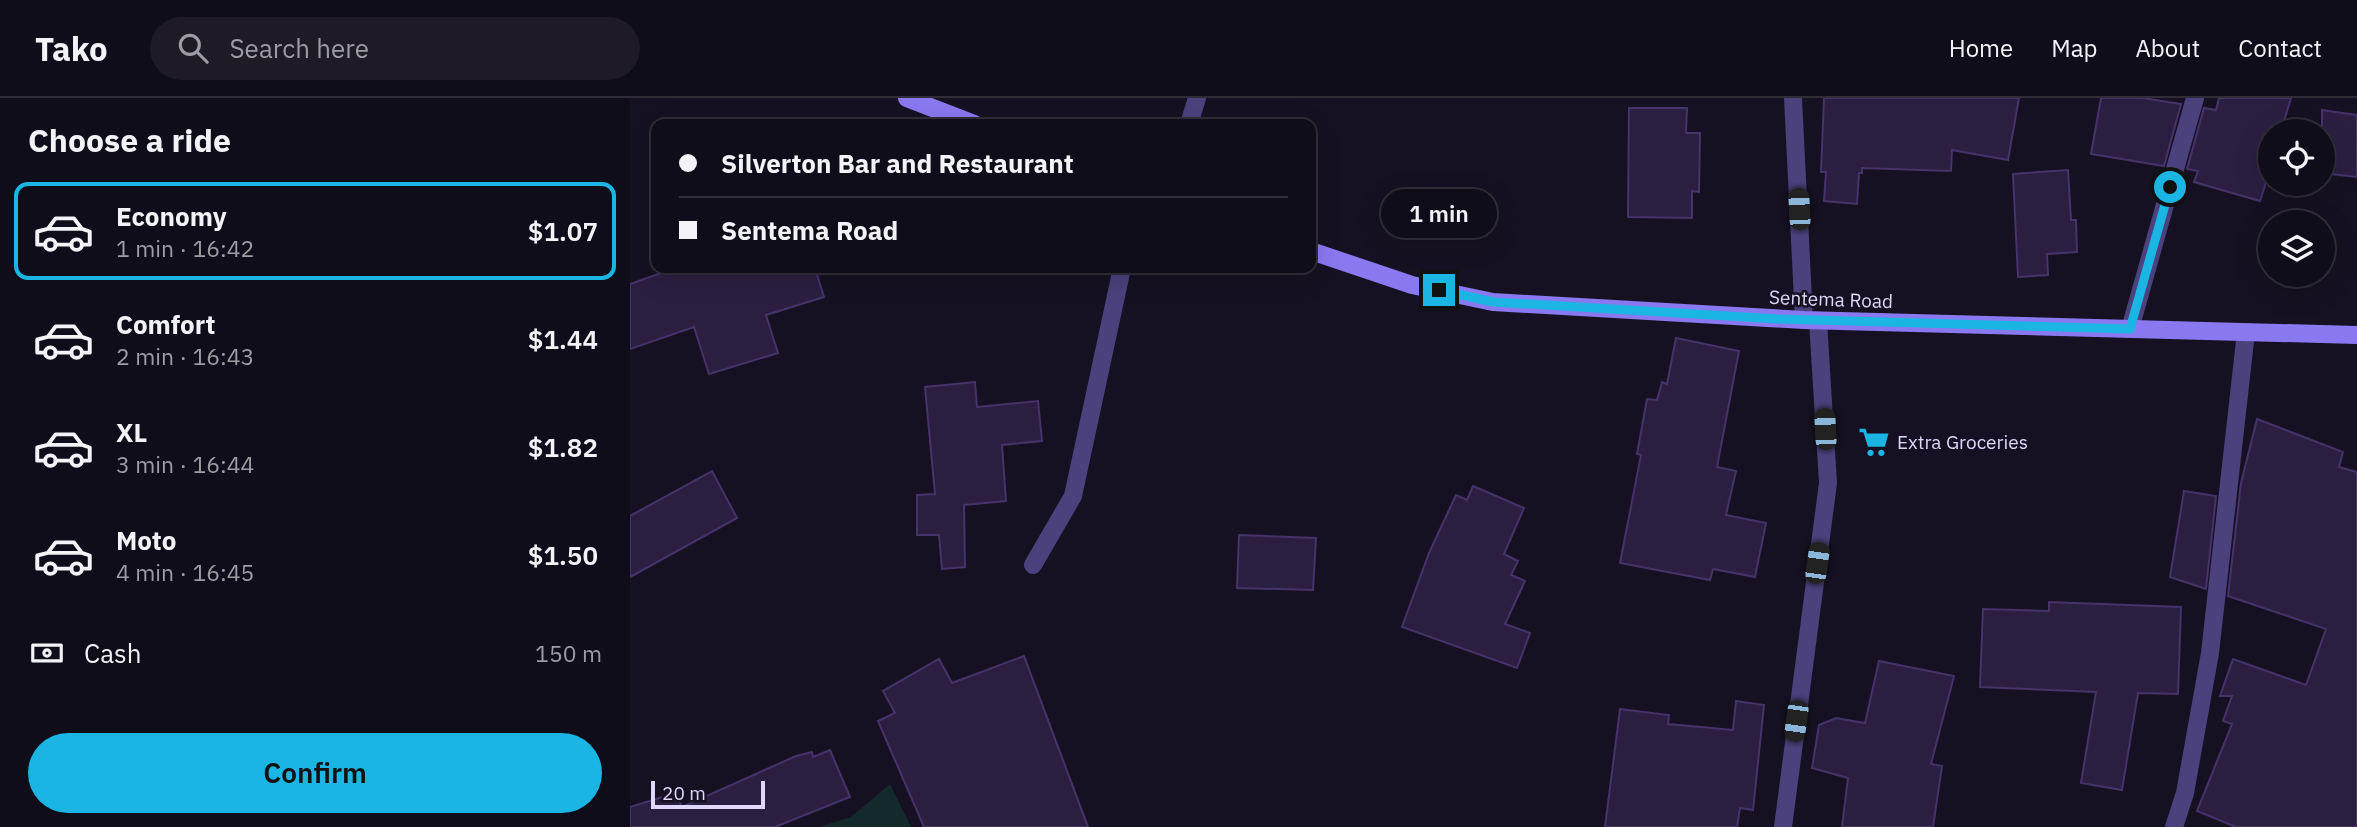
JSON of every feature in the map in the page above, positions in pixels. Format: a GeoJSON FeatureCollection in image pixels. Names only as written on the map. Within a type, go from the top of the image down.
{"type":"FeatureCollection","features":[{"type":"Feature","properties":{"kind":"main road"},"geometry":{"type":"LineString","coordinates":[[907,98],[961,119]]}},
{"type":"Feature","properties":{"kind":"main road","name":"Sentema Road"},"geometry":{"type":"LineString","coordinates":[[1316,253],[1412,285],[1493,302],[1811,320],[2357,335]]}},
{"type":"Feature","properties":{"kind":"street"},"geometry":{"type":"LineString","coordinates":[[1191,119],[1197,98]]}},
{"type":"Feature","properties":{"kind":"street"},"geometry":{"type":"LineString","coordinates":[[1783,827],[1828,484],[1811,320],[1793,98]]}},
{"type":"Feature","properties":{"kind":"street"},"geometry":{"type":"LineString","coordinates":[[2130,329],[2195,98]]}},
{"type":"Feature","properties":{"kind":"street"},"geometry":{"type":"LineString","coordinates":[[1033,565],[1073,496],[1121,273]]}},
{"type":"Feature","properties":{"kind":"street"},"geometry":{"type":"LineString","coordinates":[[2174,827],[2185,793],[2210,653],[2246,332]]}},
{"type":"Feature","properties":{"kind":"green space"},"geometry":{"type":"Polygon","coordinates":[[[890,784],[911,827],[819,827],[851,817],[890,784]]]}},
{"type":"Feature","properties":{"kind":"building"},"geometry":{"type":"Polygon","coordinates":[[[1824,98],[2019,98],[2008,160],[1952,150],[1951,171],[1862,168],[1862,173],[1859,173],[1857,204],[1824,201],[1826,172],[1821,172],[1824,98]]]}},
{"type":"Feature","properties":{"kind":"building"},"geometry":{"type":"Polygon","coordinates":[[[2101,98],[2143,98],[2181,104],[2164,166],[2091,154],[2101,98]]]}},
{"type":"Feature","properties":{"kind":"building"},"geometry":{"type":"Polygon","coordinates":[[[2219,98],[2291,98],[2285,119],[2258,119],[2260,201],[2194,182],[2198,171],[2187,169],[2204,108],[2216,110],[2219,98]]]}},
{"type":"Feature","properties":{"kind":"building"},"geometry":{"type":"Polygon","coordinates":[[[1629,108],[1687,108],[1686,133],[1700,133],[1699,192],[1692,191],[1692,218],[1628,217],[1629,108]]]}},
{"type":"Feature","properties":{"kind":"building"},"geometry":{"type":"Polygon","coordinates":[[[2322,110],[2357,115],[2357,177],[2335,174],[2335,119],[2322,119],[2322,110]]]}},
{"type":"Feature","properties":{"kind":"building"},"geometry":{"type":"Polygon","coordinates":[[[2068,170],[2071,220],[2076,220],[2077,252],[2047,254],[2048,275],[2018,277],[2013,174],[2068,170]]]}},
{"type":"Feature","properties":{"kind":"building"},"geometry":{"type":"Polygon","coordinates":[[[661,273],[817,273],[824,297],[766,315],[778,353],[709,374],[694,327],[630,349],[630,284],[661,273]]]}},
{"type":"Feature","properties":{"kind":"building"},"geometry":{"type":"Polygon","coordinates":[[[1676,338],[1739,351],[1717,467],[1736,471],[1726,515],[1766,523],[1755,577],[1713,569],[1710,580],[1620,563],[1641,455],[1637,454],[1647,399],[1657,400],[1662,382],[1667,384],[1676,338]]]}},
{"type":"Feature","properties":{"kind":"building"},"geometry":{"type":"Polygon","coordinates":[[[975,382],[977,407],[1038,401],[1042,441],[1002,445],[1006,501],[964,505],[965,567],[942,569],[939,535],[917,535],[917,495],[935,494],[925,387],[975,382]]]}},
{"type":"Feature","properties":{"kind":"building"},"geometry":{"type":"Polygon","coordinates":[[[2257,419],[2343,452],[2339,467],[2357,472],[2357,827],[2236,827],[2197,811],[2232,724],[2223,721],[2232,696],[2220,696],[2233,659],[2306,685],[2326,629],[2228,596],[2241,483],[2257,419]]]}},
{"type":"Feature","properties":{"kind":"building"},"geometry":{"type":"Polygon","coordinates":[[[712,471],[737,518],[630,577],[630,516],[712,471]]]}},
{"type":"Feature","properties":{"kind":"building"},"geometry":{"type":"Polygon","coordinates":[[[1473,486],[1524,508],[1504,554],[1518,561],[1511,575],[1525,581],[1505,624],[1530,633],[1517,668],[1402,627],[1429,553],[1456,495],[1467,500],[1473,486]]]}},
{"type":"Feature","properties":{"kind":"building"},"geometry":{"type":"Polygon","coordinates":[[[2184,491],[2216,496],[2206,589],[2170,577],[2184,491]]]}},
{"type":"Feature","properties":{"kind":"building"},"geometry":{"type":"Polygon","coordinates":[[[1239,535],[1316,538],[1313,590],[1237,588],[1239,535]]]}},
{"type":"Feature","properties":{"kind":"building"},"geometry":{"type":"Polygon","coordinates":[[[2049,602],[2181,607],[2178,694],[2138,693],[2122,790],[2081,783],[2096,692],[1980,687],[1983,609],[2049,611],[2049,602]]]}},
{"type":"Feature","properties":{"kind":"building"},"geometry":{"type":"Polygon","coordinates":[[[1024,656],[1088,827],[924,827],[878,721],[895,713],[883,691],[939,659],[952,683],[1024,656]]]}},
{"type":"Feature","properties":{"kind":"building"},"geometry":{"type":"Polygon","coordinates":[[[1879,661],[1954,676],[1931,764],[1942,766],[1933,827],[1842,827],[1848,778],[1812,768],[1819,725],[1836,718],[1865,723],[1879,661]]]}},
{"type":"Feature","properties":{"kind":"building"},"geometry":{"type":"Polygon","coordinates":[[[1736,701],[1764,705],[1753,810],[1740,808],[1737,827],[1605,827],[1620,709],[1669,715],[1668,724],[1733,730],[1736,701]]]}},
{"type":"Feature","properties":{"kind":"building"},"geometry":{"type":"Polygon","coordinates":[[[830,750],[850,797],[775,827],[630,827],[630,807],[675,793],[682,807],[796,756],[812,752],[813,757],[830,750]]]}},
{"type":"Feature","properties":{"kind":"place","name":"Extra Groceries"},"geometry":{"type":"Point","coordinates":[1874,442]}},
{"type":"Feature","properties":{"kind":"route"},"geometry":{"type":"LineString","coordinates":[[1439,290],[1493,302],[1778,319],[2130,329],[2170,187]]}}]}
